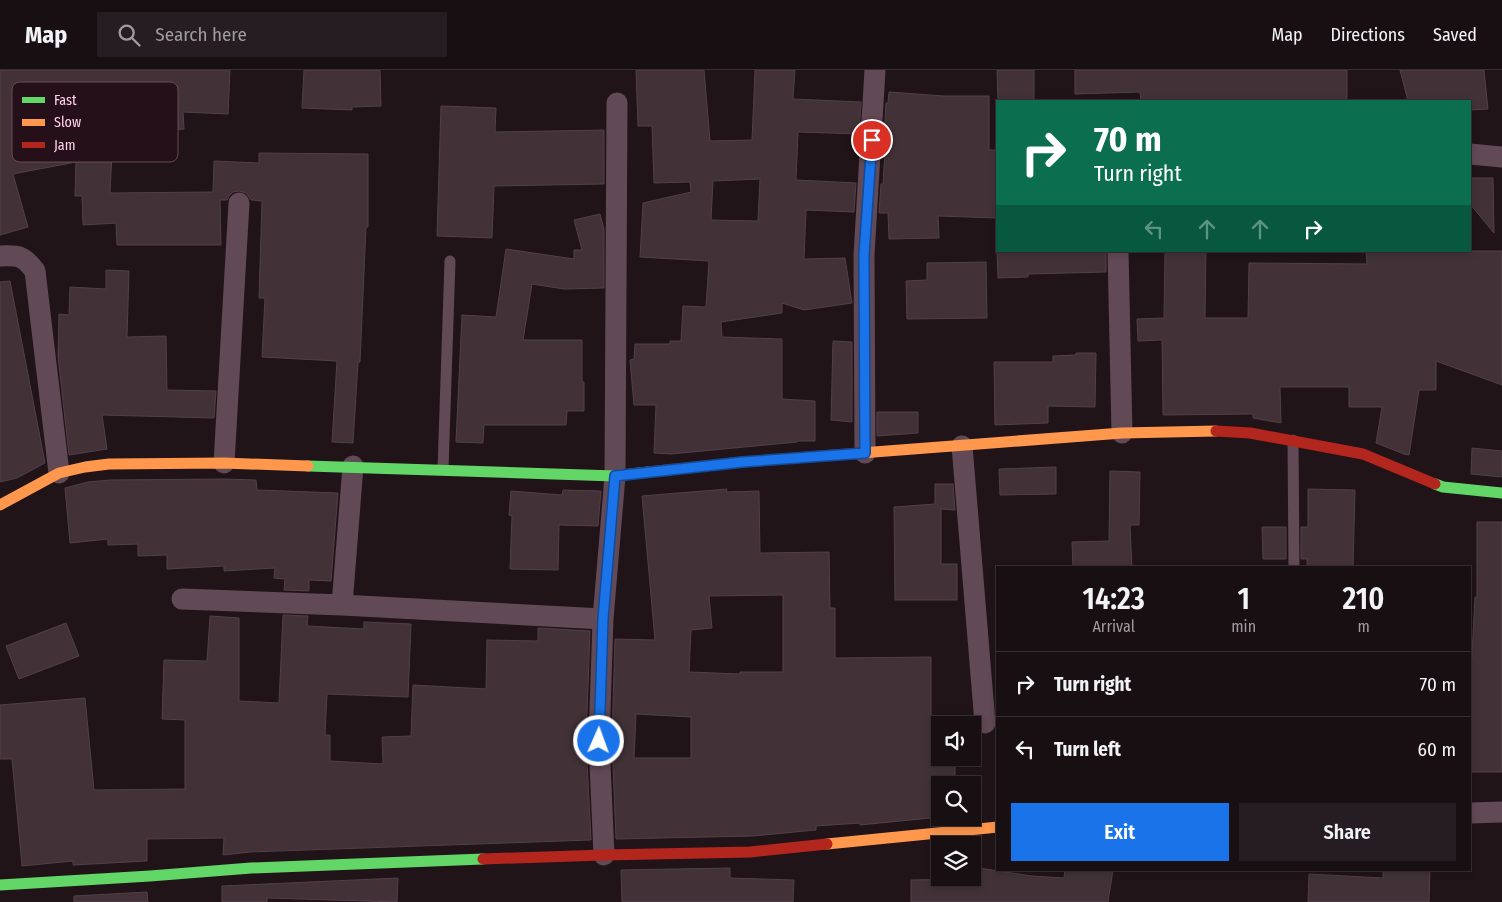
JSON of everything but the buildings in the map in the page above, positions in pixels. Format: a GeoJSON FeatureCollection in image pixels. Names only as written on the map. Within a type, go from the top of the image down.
{"type":"FeatureCollection","features":[{"type":"Feature","properties":{"kind":"street"},"geometry":{"type":"LineString","coordinates":[[865,453],[864,255],[875,70]]}},
{"type":"Feature","properties":{"kind":"street"},"geometry":{"type":"LineString","coordinates":[[604,855],[599,741],[603,619],[615,476],[617,103]]}},
{"type":"Feature","properties":{"kind":"street"},"geometry":{"type":"LineString","coordinates":[[1471,154],[1502,157]]}},
{"type":"Feature","properties":{"kind":"street"},"geometry":{"type":"LineString","coordinates":[[224,463],[239,203]]}},
{"type":"Feature","properties":{"kind":"street"},"geometry":{"type":"LineString","coordinates":[[1118,252],[1122,434]]}},
{"type":"Feature","properties":{"kind":"street"},"geometry":{"type":"LineString","coordinates":[[0,256],[15,255],[27,260],[36,271],[59,473]]}},
{"type":"Feature","properties":{"kind":"street"},"geometry":{"type":"LineString","coordinates":[[0,505],[59,473],[109,464],[224,463],[353,466],[615,476],[743,462],[1122,434],[1210,432],[1250,433],[1363,454],[1443,487],[1502,493]]}},
{"type":"Feature","properties":{"kind":"street"},"geometry":{"type":"LineString","coordinates":[[962,446],[985,723]]}},
{"type":"Feature","properties":{"kind":"street"},"geometry":{"type":"LineString","coordinates":[[342,605],[353,466]]}},
{"type":"Feature","properties":{"kind":"street"},"geometry":{"type":"LineString","coordinates":[[182,599],[342,605],[603,619]]}},
{"type":"Feature","properties":{"kind":"street"},"geometry":{"type":"LineString","coordinates":[[1471,813],[1502,812]]}},
{"type":"Feature","properties":{"kind":"street"},"geometry":{"type":"LineString","coordinates":[[0,886],[251,868],[604,855],[750,852],[996,826]]}},
{"type":"Feature","properties":{"kind":"lane"},"geometry":{"type":"LineString","coordinates":[[443,470],[450,261]]}},
{"type":"Feature","properties":{"kind":"lane"},"geometry":{"type":"LineString","coordinates":[[1293,440],[1294,566]]}},
{"type":"Feature","properties":{"kind":"traffic: fast"},"geometry":{"type":"LineString","coordinates":[[308,466],[615,476],[648,472]]}},
{"type":"Feature","properties":{"kind":"traffic: fast"},"geometry":{"type":"LineString","coordinates":[[1435,484],[1443,487],[1502,493]]}},
{"type":"Feature","properties":{"kind":"traffic: fast"},"geometry":{"type":"LineString","coordinates":[[0,885],[251,868],[483,859]]}},
{"type":"Feature","properties":{"kind":"traffic: slow"},"geometry":{"type":"LineString","coordinates":[[861,453],[1122,433],[1216,431]]}},
{"type":"Feature","properties":{"kind":"traffic: slow"},"geometry":{"type":"LineString","coordinates":[[0,505],[59,473],[85,467],[109,464],[224,463],[308,466]]}},
{"type":"Feature","properties":{"kind":"traffic: slow"},"geometry":{"type":"LineString","coordinates":[[827,844],[996,827]]}},
{"type":"Feature","properties":{"kind":"traffic: jam"},"geometry":{"type":"LineString","coordinates":[[1216,431],[1250,433],[1363,454],[1435,484]]}},
{"type":"Feature","properties":{"kind":"traffic: jam"},"geometry":{"type":"LineString","coordinates":[[648,472],[743,462],[861,453]]}},
{"type":"Feature","properties":{"kind":"traffic: jam"},"geometry":{"type":"LineString","coordinates":[[483,859],[750,852],[827,844]]}},
{"type":"Feature","properties":{"kind":"route"},"geometry":{"type":"LineString","coordinates":[[599,741],[603,619],[615,476],[743,462],[865,453],[864,255],[872,140]]}}]}
